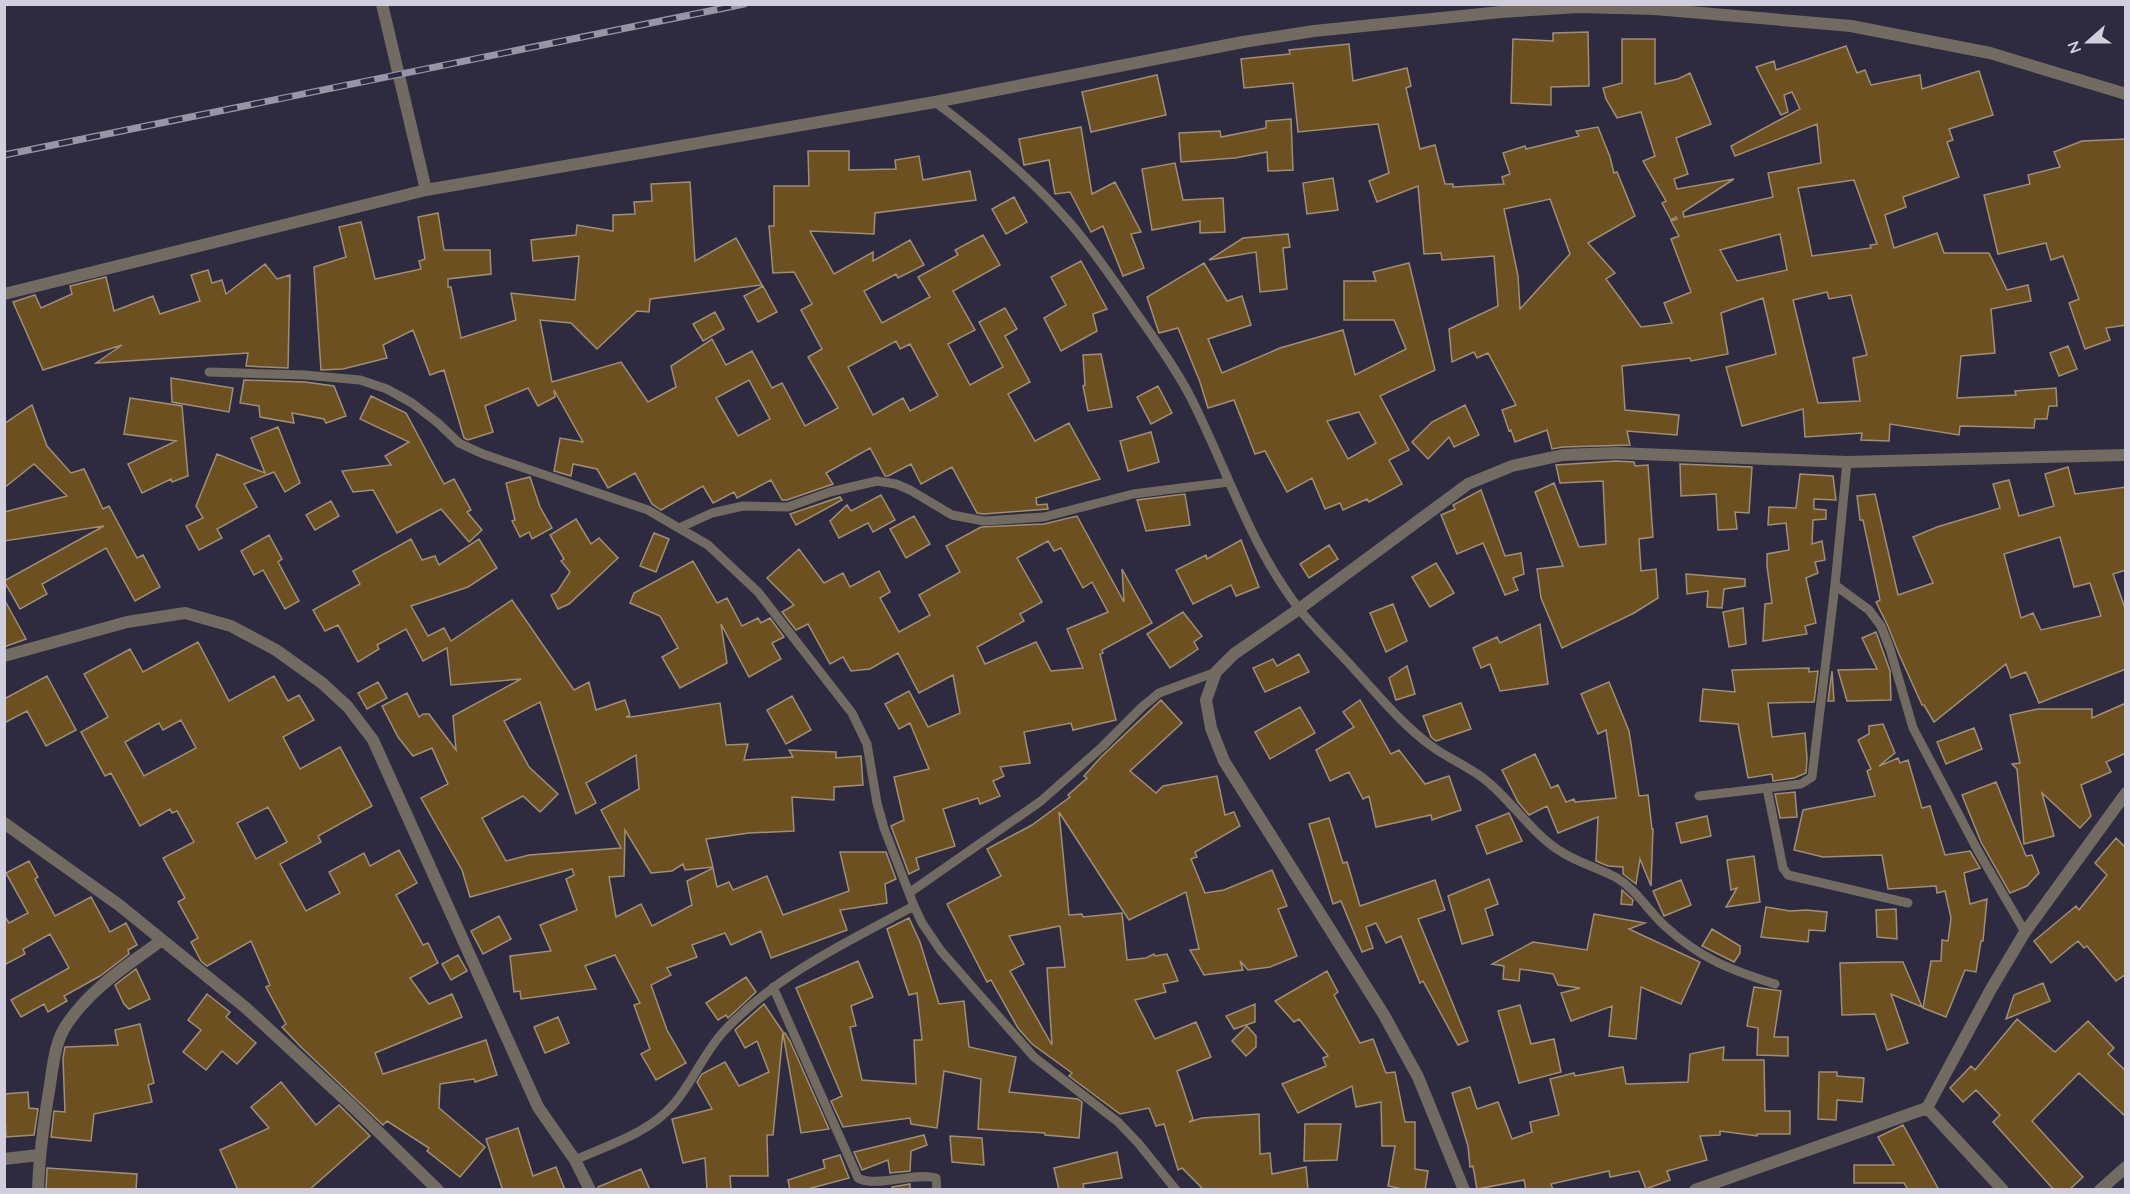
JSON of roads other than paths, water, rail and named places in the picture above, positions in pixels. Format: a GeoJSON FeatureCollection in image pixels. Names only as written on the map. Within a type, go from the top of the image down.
{"type":"FeatureCollection","features":[{"type":"Feature","properties":{"kind":"street"},"geometry":{"type":"LineString","coordinates":[[382,4],[426,190]]}},
{"type":"Feature","properties":{"kind":"street"},"geometry":{"type":"LineString","coordinates":[[4,294],[426,190],[935,102],[1232,44],[1314,31],[1501,12],[1578,7],[1655,9],[1851,26],[1990,53],[2126,94]]}},
{"type":"Feature","properties":{"kind":"street"},"geometry":{"type":"LineString","coordinates":[[1464,1190],[1418,1077],[1395,1036],[1224,761],[1211,728],[1206,699],[1216,672],[1234,654],[1468,484],[1512,466],[1563,455],[1616,453],[1847,462],[2126,455]]}},
{"type":"Feature","properties":{"kind":"street"},"geometry":{"type":"LineString","coordinates":[[4,656],[127,622],[185,613],[231,626],[276,650],[322,683],[348,707],[373,740],[538,1107],[575,1160],[590,1190]]}},
{"type":"Feature","properties":{"kind":"street"},"geometry":{"type":"LineString","coordinates":[[1695,1190],[1927,1108],[1991,989],[2025,932],[2126,793]]}},
{"type":"Feature","properties":{"kind":"street"},"geometry":{"type":"LineString","coordinates":[[4,823],[119,905],[246,1008],[351,1105],[438,1190]]}},
{"type":"Feature","properties":{"kind":"street"},"geometry":{"type":"LineString","coordinates":[[38,1190],[39,1155],[56,1049],[65,1026],[82,1004],[106,981],[162,940]]}},
{"type":"Feature","properties":{"kind":"street"},"geometry":{"type":"LineString","coordinates":[[1927,1108],[2003,1190]]}},
{"type":"Feature","properties":{"kind":"street"},"geometry":{"type":"LineString","coordinates":[[4,1159],[39,1155]]}},
{"type":"Feature","properties":{"kind":"street"},"geometry":{"type":"LineString","coordinates":[[2100,1190],[2126,1167]]}},
{"type":"Feature","properties":{"kind":"lane"},"geometry":{"type":"LineString","coordinates":[[935,102],[984,139],[1022,173],[1070,223],[1113,278],[1189,395],[1260,549],[1299,609],[1407,726],[1433,748],[1475,772],[1489,783],[1550,845],[1564,854],[1608,873],[1629,886],[1664,926],[1700,954],[1731,970],[1775,984]]}},
{"type":"Feature","properties":{"kind":"lane"},"geometry":{"type":"LineString","coordinates":[[209,372],[305,375],[360,380],[387,389],[412,403],[459,443],[648,510],[708,545],[758,592],[852,713],[867,744],[877,803],[884,828],[914,906],[922,923],[941,951],[1017,1040],[1034,1057],[1118,1122],[1176,1190]]}},
{"type":"Feature","properties":{"kind":"lane"},"geometry":{"type":"LineString","coordinates":[[1699,796],[1801,784],[1808,782],[1812,777],[1847,462]]}},
{"type":"Feature","properties":{"kind":"lane"},"geometry":{"type":"LineString","coordinates":[[679,528],[712,513],[742,506],[788,507],[830,492],[877,482],[896,484],[910,490],[952,515],[984,521],[1044,517],[1133,494],[1229,482]]}},
{"type":"Feature","properties":{"kind":"lane"},"geometry":{"type":"LineString","coordinates":[[1835,585],[1869,610],[1881,626],[1913,728],[1978,851],[2025,932]]}},
{"type":"Feature","properties":{"kind":"lane"},"geometry":{"type":"LineString","coordinates":[[909,893],[1041,801],[1159,693],[1216,672]]}},
{"type":"Feature","properties":{"kind":"lane"},"geometry":{"type":"LineString","coordinates":[[1767,788],[1783,868],[1788,875],[1908,903]]}},
{"type":"Feature","properties":{"kind":"lane"},"geometry":{"type":"LineString","coordinates":[[575,1160],[642,1130],[662,1117],[675,1103],[704,1057],[725,1030],[773,987],[821,956],[914,906]]}},
{"type":"Feature","properties":{"kind":"lane"},"geometry":{"type":"LineString","coordinates":[[773,987],[858,1178],[869,1182],[925,1175],[936,1178],[937,1190]]}},
{"type":"Feature","properties":{"kind":"railway"},"geometry":{"type":"LineString","coordinates":[[4,155],[744,4]]}}]}
